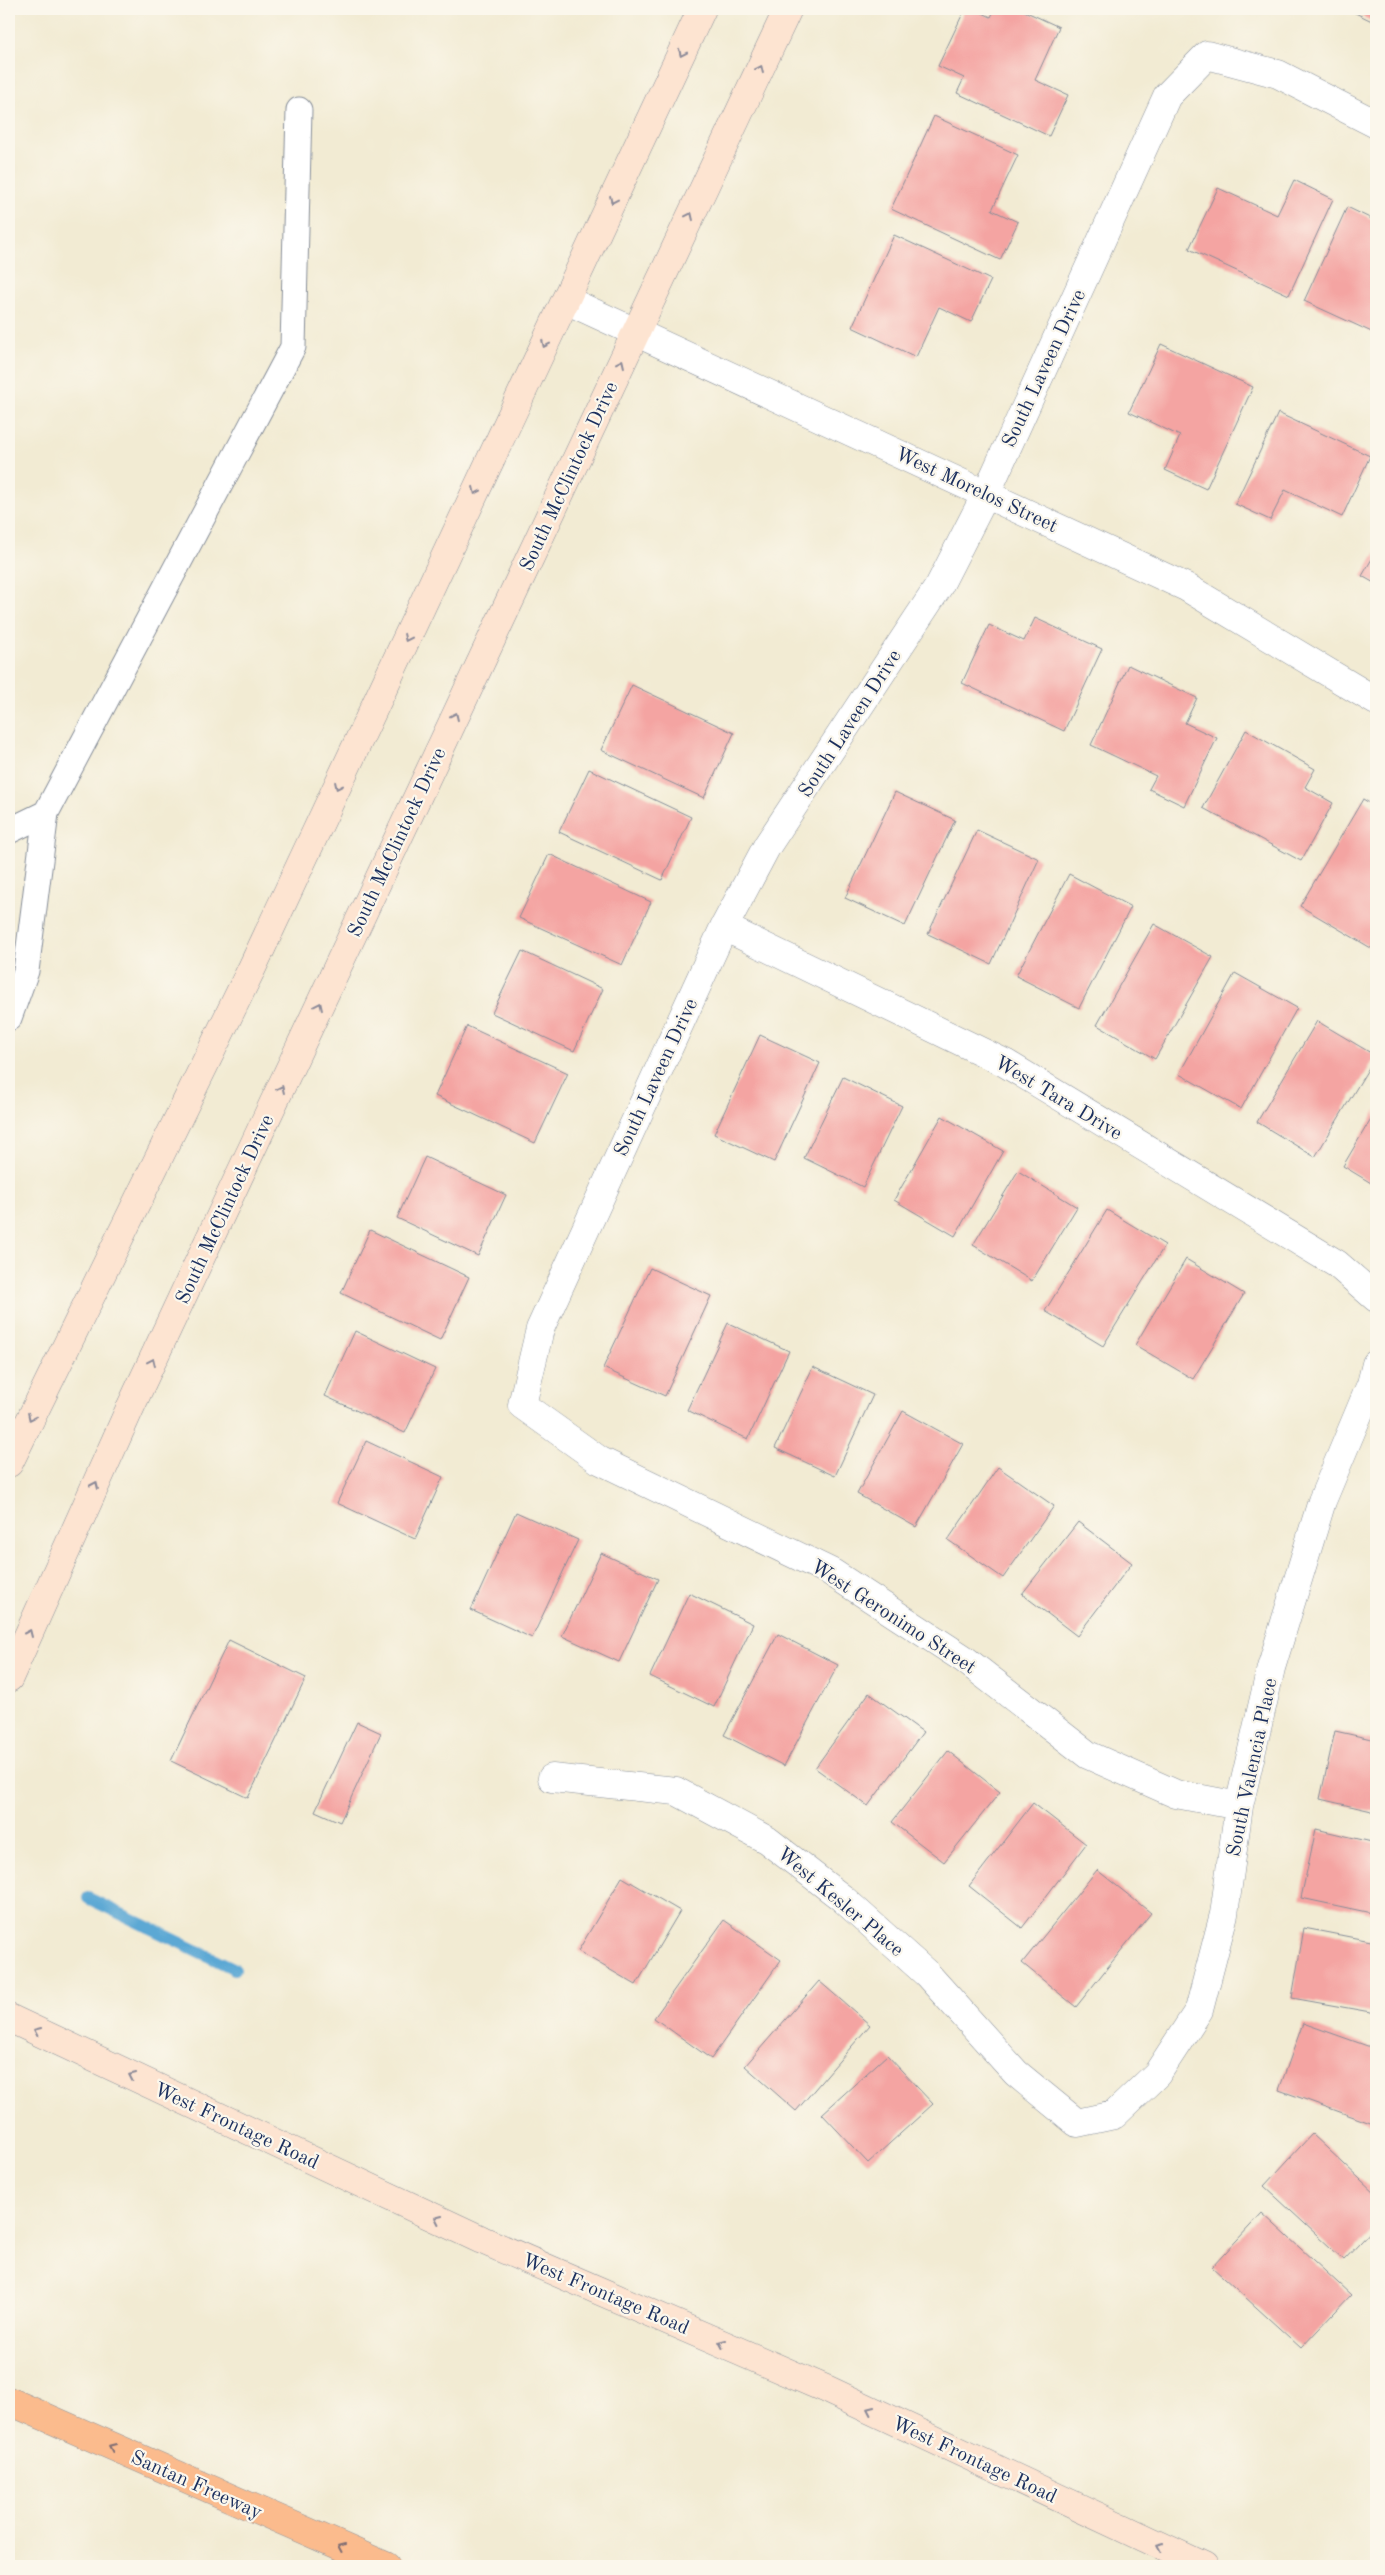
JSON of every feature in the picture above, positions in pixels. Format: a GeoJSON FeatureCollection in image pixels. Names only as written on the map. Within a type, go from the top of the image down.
{"type":"FeatureCollection","features":[{"type":"Feature","properties":{"kind":"highway","name":"Santan Freeway"},"geometry":{"type":"LineString","coordinates":[[9,2401],[386,2566]]}},
{"type":"Feature","properties":{"kind":"main road"},"geometry":{"type":"LineString","coordinates":[[9,1463],[252,968],[702,9]]}},
{"type":"Feature","properties":{"kind":"main road","name":"South McClintock Drive"},"geometry":{"type":"LineString","coordinates":[[9,1678],[135,1397],[788,9]]}},
{"type":"Feature","properties":{"kind":"main road","name":"West Frontage Road"},"geometry":{"type":"LineString","coordinates":[[9,2018],[482,2240],[826,2388],[1204,2566]]}},
{"type":"Feature","properties":{"kind":"street","name":"South Laveen Drive"},"geometry":{"type":"LineString","coordinates":[[522,1406],[540,1329],[724,928],[768,846],[939,586],[986,494],[1168,96],[1206,55],[1278,74],[1376,124]]}},
{"type":"Feature","properties":{"kind":"street","name":"West Morelos Street"},"geometry":{"type":"LineString","coordinates":[[566,300],[1186,587],[1376,701]]}},
{"type":"Feature","properties":{"kind":"street","name":"West Tara Drive"},"geometry":{"type":"LineString","coordinates":[[724,928],[1005,1063],[1338,1264],[1376,1298]]}},
{"type":"Feature","properties":{"kind":"street","name":"South Valencia Place"},"geometry":{"type":"LineString","coordinates":[[1077,2123],[1114,2115],[1157,2074],[1199,2010],[1224,1914],[1239,1806],[1271,1668],[1322,1501],[1371,1384],[1376,1364]]}},
{"type":"Feature","properties":{"kind":"street","name":"West Geronimo Street"},"geometry":{"type":"LineString","coordinates":[[522,1406],[599,1460],[831,1572],[964,1659],[1088,1756],[1176,1794],[1239,1806]]}},
{"type":"Feature","properties":{"kind":"street","name":"West Kesler Place"},"geometry":{"type":"LineString","coordinates":[[552,1778],[676,1791],[767,1840],[842,1898],[927,1974],[1016,2072],[1077,2123]]}},
{"type":"Feature","properties":{"kind":"lane"},"geometry":{"type":"LineString","coordinates":[[9,1018],[26,971],[46,813],[293,347],[299,110]]}},
{"type":"Feature","properties":{"kind":"lane"},"geometry":{"type":"LineString","coordinates":[[9,831],[46,813]]}},
{"type":"Feature","properties":{"kind":"building"},"geometry":{"type":"Polygon","coordinates":[[[965,9],[974,9],[991,17],[995,9],[1020,9],[1059,27],[1035,80],[1068,95],[1049,136],[957,93],[964,78],[938,66],[965,9]]]}},
{"type":"Feature","properties":{"kind":"building"},"geometry":{"type":"Polygon","coordinates":[[[1347,9],[1376,9],[1376,23],[1347,9]]]}},
{"type":"Feature","properties":{"kind":"building"},"geometry":{"type":"Polygon","coordinates":[[[934,116],[1018,155],[992,210],[1018,222],[1000,260],[891,209],[934,116]]]}},
{"type":"Feature","properties":{"kind":"building"},"geometry":{"type":"Polygon","coordinates":[[[1294,180],[1333,199],[1289,295],[1189,249],[1218,188],[1277,215],[1294,180]]]}},
{"type":"Feature","properties":{"kind":"building"},"geometry":{"type":"Polygon","coordinates":[[[1347,207],[1376,221],[1376,334],[1304,301],[1347,207]]]}},
{"type":"Feature","properties":{"kind":"building"},"geometry":{"type":"Polygon","coordinates":[[[894,235],[991,280],[971,322],[939,307],[916,357],[852,327],[894,235]]]}},
{"type":"Feature","properties":{"kind":"building"},"geometry":{"type":"Polygon","coordinates":[[[1161,344],[1253,387],[1206,489],[1165,470],[1180,436],[1129,412],[1161,344]]]}},
{"type":"Feature","properties":{"kind":"building"},"geometry":{"type":"Polygon","coordinates":[[[1278,413],[1370,456],[1342,517],[1285,490],[1270,520],[1235,504],[1278,413]]]}},
{"type":"Feature","properties":{"kind":"building"},"geometry":{"type":"Polygon","coordinates":[[[1376,552],[1376,584],[1362,576],[1376,552]]]}},
{"type":"Feature","properties":{"kind":"building"},"geometry":{"type":"Polygon","coordinates":[[[1035,618],[1102,649],[1064,731],[962,683],[989,625],[1024,641],[1035,618]]]}},
{"type":"Feature","properties":{"kind":"building"},"geometry":{"type":"Polygon","coordinates":[[[1128,665],[1197,698],[1185,723],[1217,738],[1184,806],[1149,789],[1156,776],[1091,745],[1128,665]]]}},
{"type":"Feature","properties":{"kind":"building"},"geometry":{"type":"Polygon","coordinates":[[[632,685],[734,733],[704,798],[601,750],[632,685]]]}},
{"type":"Feature","properties":{"kind":"building"},"geometry":{"type":"Polygon","coordinates":[[[1246,730],[1315,769],[1305,787],[1333,803],[1301,861],[1203,808],[1246,730]]]}},
{"type":"Feature","properties":{"kind":"building"},"geometry":{"type":"Polygon","coordinates":[[[589,769],[691,817],[662,880],[559,832],[589,769]]]}},
{"type":"Feature","properties":{"kind":"building"},"geometry":{"type":"Polygon","coordinates":[[[895,792],[955,820],[905,926],[845,898],[895,792]]]}},
{"type":"Feature","properties":{"kind":"building"},"geometry":{"type":"Polygon","coordinates":[[[1363,799],[1376,807],[1376,951],[1300,906],[1363,799]]]}},
{"type":"Feature","properties":{"kind":"building"},"geometry":{"type":"Polygon","coordinates":[[[977,830],[1039,859],[991,964],[928,934],[977,830]]]}},
{"type":"Feature","properties":{"kind":"building"},"geometry":{"type":"Polygon","coordinates":[[[549,854],[651,902],[622,965],[519,918],[549,854]]]}},
{"type":"Feature","properties":{"kind":"building"},"geometry":{"type":"Polygon","coordinates":[[[1069,874],[1131,907],[1079,1008],[1016,976],[1069,874]]]}},
{"type":"Feature","properties":{"kind":"building"},"geometry":{"type":"Polygon","coordinates":[[[1154,924],[1213,957],[1155,1059],[1097,1025],[1154,924]]]}},
{"type":"Feature","properties":{"kind":"building"},"geometry":{"type":"Polygon","coordinates":[[[522,951],[603,989],[574,1051],[492,1013],[522,951]]]}},
{"type":"Feature","properties":{"kind":"building"},"geometry":{"type":"Polygon","coordinates":[[[1235,973],[1297,1008],[1241,1109],[1179,1074],[1235,973]]]}},
{"type":"Feature","properties":{"kind":"building"},"geometry":{"type":"Polygon","coordinates":[[[1317,1021],[1376,1056],[1315,1157],[1257,1122],[1317,1021]]]}},
{"type":"Feature","properties":{"kind":"building"},"geometry":{"type":"Polygon","coordinates":[[[467,1026],[568,1073],[535,1143],[435,1096],[467,1026]]]}},
{"type":"Feature","properties":{"kind":"building"},"geometry":{"type":"Polygon","coordinates":[[[760,1035],[820,1063],[774,1162],[714,1134],[760,1035]]]}},
{"type":"Feature","properties":{"kind":"building"},"geometry":{"type":"Polygon","coordinates":[[[843,1077],[902,1106],[863,1187],[804,1158],[843,1077]]]}},
{"type":"Feature","properties":{"kind":"building"},"geometry":{"type":"Polygon","coordinates":[[[1376,1110],[1376,1186],[1343,1166],[1376,1110]]]}},
{"type":"Feature","properties":{"kind":"building"},"geometry":{"type":"Polygon","coordinates":[[[942,1116],[1003,1151],[955,1236],[894,1200],[942,1116]]]}},
{"type":"Feature","properties":{"kind":"building"},"geometry":{"type":"Polygon","coordinates":[[[425,1157],[506,1195],[478,1256],[397,1218],[425,1157]]]}},
{"type":"Feature","properties":{"kind":"building"},"geometry":{"type":"Polygon","coordinates":[[[1018,1171],[1077,1207],[1032,1281],[973,1245],[1018,1171]]]}},
{"type":"Feature","properties":{"kind":"building"},"geometry":{"type":"Polygon","coordinates":[[[1107,1210],[1165,1245],[1103,1346],[1045,1311],[1107,1210]]]}},
{"type":"Feature","properties":{"kind":"building"},"geometry":{"type":"Polygon","coordinates":[[[370,1230],[469,1277],[440,1340],[341,1293],[370,1230]]]}},
{"type":"Feature","properties":{"kind":"building"},"geometry":{"type":"Polygon","coordinates":[[[1186,1259],[1244,1294],[1193,1379],[1135,1345],[1186,1259]]]}},
{"type":"Feature","properties":{"kind":"building"},"geometry":{"type":"Polygon","coordinates":[[[650,1268],[711,1296],[665,1396],[603,1368],[650,1268]]]}},
{"type":"Feature","properties":{"kind":"building"},"geometry":{"type":"Polygon","coordinates":[[[728,1323],[789,1351],[748,1439],[687,1410],[728,1323]]]}},
{"type":"Feature","properties":{"kind":"building"},"geometry":{"type":"Polygon","coordinates":[[[355,1331],[435,1369],[405,1433],[325,1396],[355,1331]]]}},
{"type":"Feature","properties":{"kind":"building"},"geometry":{"type":"Polygon","coordinates":[[[813,1367],[873,1395],[835,1476],[775,1448],[813,1367]]]}},
{"type":"Feature","properties":{"kind":"building"},"geometry":{"type":"Polygon","coordinates":[[[903,1411],[963,1444],[916,1527],[857,1494],[903,1411]]]}},
{"type":"Feature","properties":{"kind":"building"},"geometry":{"type":"Polygon","coordinates":[[[366,1441],[443,1477],[415,1539],[337,1503],[366,1441]]]}},
{"type":"Feature","properties":{"kind":"building"},"geometry":{"type":"Polygon","coordinates":[[[998,1467],[1054,1506],[1003,1578],[948,1540],[998,1467]]]}},
{"type":"Feature","properties":{"kind":"building"},"geometry":{"type":"Polygon","coordinates":[[[516,1512],[578,1540],[532,1638],[471,1610],[516,1512]]]}},
{"type":"Feature","properties":{"kind":"building"},"geometry":{"type":"Polygon","coordinates":[[[1078,1522],[1132,1563],[1077,1636],[1022,1594],[1078,1522]]]}},
{"type":"Feature","properties":{"kind":"building"},"geometry":{"type":"Polygon","coordinates":[[[601,1553],[658,1579],[619,1662],[562,1636],[601,1553]]]}},
{"type":"Feature","properties":{"kind":"building"},"geometry":{"type":"Polygon","coordinates":[[[689,1593],[753,1624],[714,1707],[650,1676],[689,1593]]]}},
{"type":"Feature","properties":{"kind":"building"},"geometry":{"type":"Polygon","coordinates":[[[778,1634],[838,1665],[784,1766],[724,1735],[778,1634]]]}},
{"type":"Feature","properties":{"kind":"building"},"geometry":{"type":"Polygon","coordinates":[[[229,1640],[306,1678],[248,1798],[171,1761],[229,1640]]]}},
{"type":"Feature","properties":{"kind":"building"},"geometry":{"type":"Polygon","coordinates":[[[869,1693],[923,1732],[868,1806],[815,1768],[869,1693]]]}},
{"type":"Feature","properties":{"kind":"building"},"geometry":{"type":"Polygon","coordinates":[[[357,1722],[381,1733],[340,1822],[315,1811],[357,1722]]]}},
{"type":"Feature","properties":{"kind":"building"},"geometry":{"type":"Polygon","coordinates":[[[1335,1731],[1376,1740],[1376,1812],[1320,1799],[1335,1731]]]}},
{"type":"Feature","properties":{"kind":"building"},"geometry":{"type":"Polygon","coordinates":[[[948,1751],[1000,1792],[944,1862],[892,1822],[948,1751]]]}},
{"type":"Feature","properties":{"kind":"building"},"geometry":{"type":"Polygon","coordinates":[[[1033,1803],[1086,1844],[1022,1928],[969,1886],[1033,1803]]]}},
{"type":"Feature","properties":{"kind":"building"},"geometry":{"type":"Polygon","coordinates":[[[1316,1829],[1376,1843],[1376,1914],[1301,1898],[1316,1829]]]}},
{"type":"Feature","properties":{"kind":"building"},"geometry":{"type":"Polygon","coordinates":[[[1097,1870],[1151,1913],[1076,2007],[1022,1963],[1097,1870]]]}},
{"type":"Feature","properties":{"kind":"building"},"geometry":{"type":"Polygon","coordinates":[[[622,1877],[680,1911],[636,1985],[578,1951],[622,1877]]]}},
{"type":"Feature","properties":{"kind":"building"},"geometry":{"type":"Polygon","coordinates":[[[724,1920],[781,1960],[711,2059],[654,2018],[724,1920]]]}},
{"type":"Feature","properties":{"kind":"building"},"geometry":{"type":"Polygon","coordinates":[[[1304,1928],[1376,1942],[1376,2013],[1292,1998],[1304,1928]]]}},
{"type":"Feature","properties":{"kind":"building"},"geometry":{"type":"Polygon","coordinates":[[[819,1981],[870,2025],[796,2111],[745,2066],[819,1981]]]}},
{"type":"Feature","properties":{"kind":"building"},"geometry":{"type":"Polygon","coordinates":[[[1303,2023],[1376,2049],[1376,2125],[1279,2090],[1303,2023]]]}},
{"type":"Feature","properties":{"kind":"building"},"geometry":{"type":"Polygon","coordinates":[[[887,2055],[933,2104],[868,2163],[822,2114],[887,2055]]]}},
{"type":"Feature","properties":{"kind":"building"},"geometry":{"type":"Polygon","coordinates":[[[1312,2134],[1376,2194],[1376,2226],[1344,2260],[1264,2186],[1312,2134]]]}},
{"type":"Feature","properties":{"kind":"building"},"geometry":{"type":"Polygon","coordinates":[[[1262,2213],[1351,2295],[1301,2348],[1212,2267],[1262,2213]]]}},
{"type":"Feature","properties":{"kind":"waterway"},"geometry":{"type":"LineString","coordinates":[[88,1898],[235,1969]]}}]}
